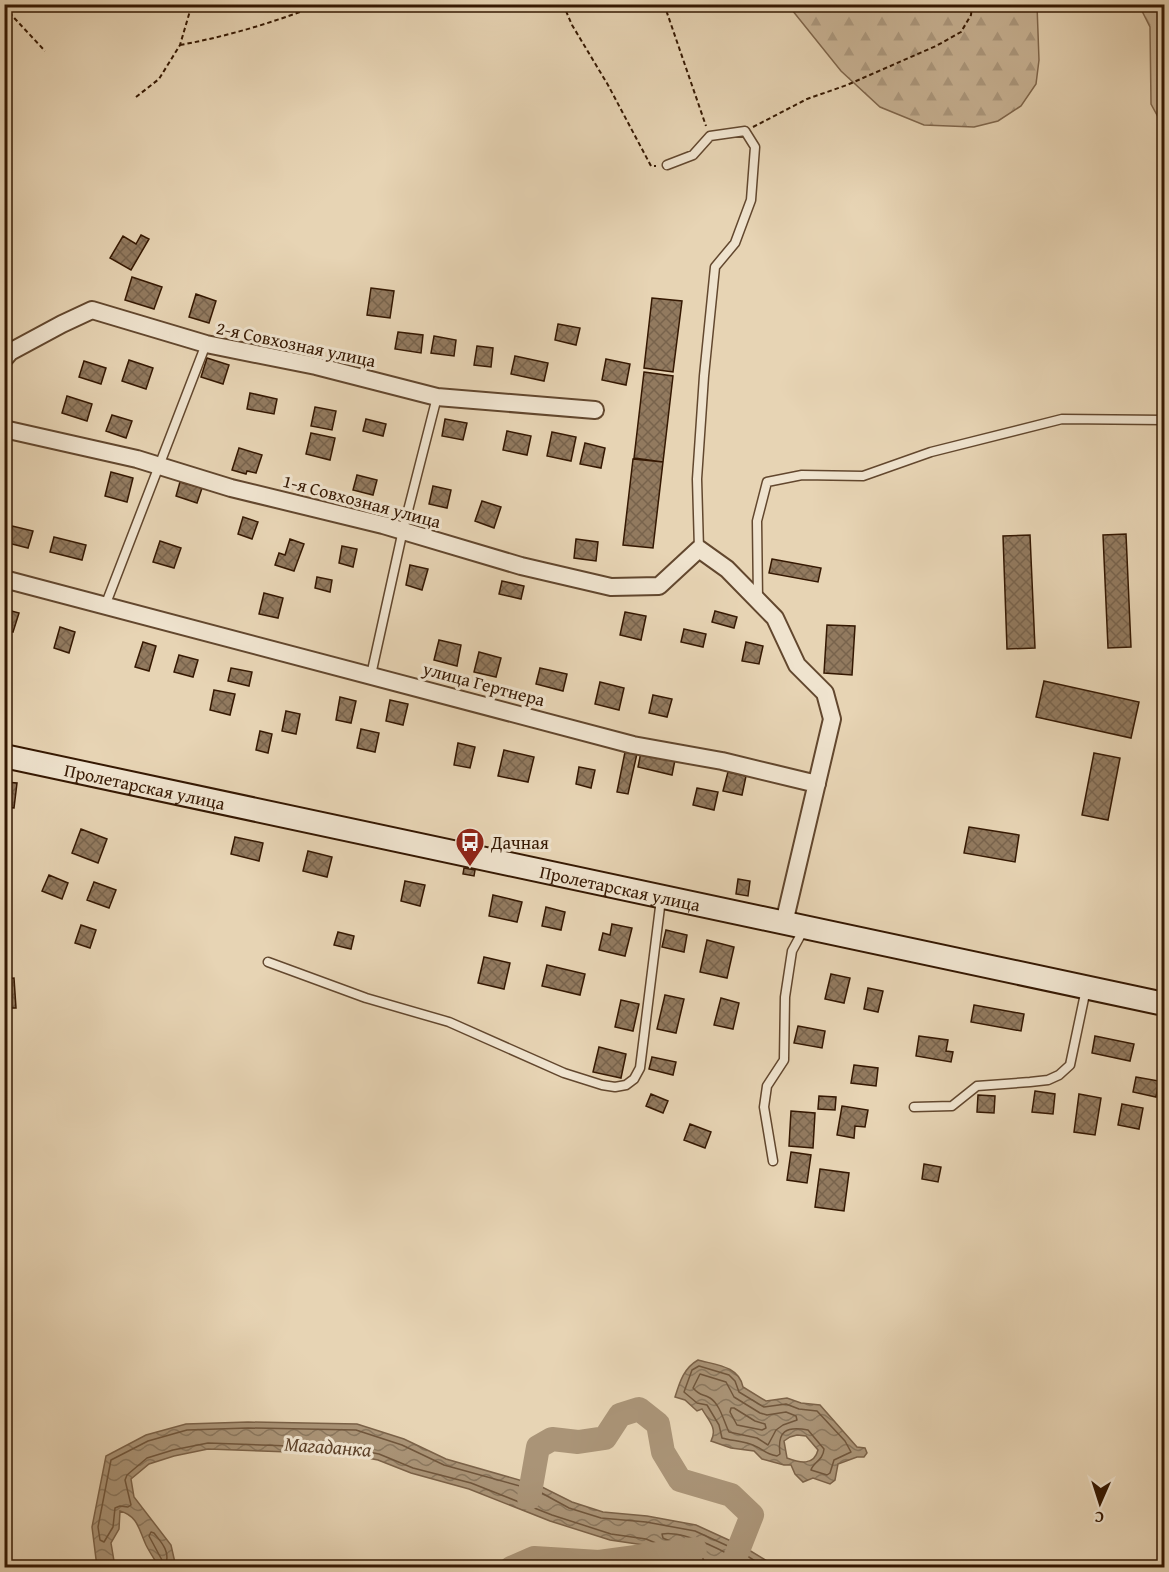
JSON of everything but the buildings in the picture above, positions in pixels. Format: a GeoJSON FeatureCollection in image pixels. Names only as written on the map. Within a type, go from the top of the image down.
{"type":"FeatureCollection","features":[{"type":"Feature","properties":{"kind":"main road","name":"Пролетарская улица"},"geometry":{"type":"LineString","coordinates":[[4,756],[1164,1004]]}},
{"type":"Feature","properties":{"kind":"street","name":"2-я Совхозная улица"},"geometry":{"type":"LineString","coordinates":[[4,359],[10,352],[93,310],[206,344],[316,366],[437,397],[595,410]]}},
{"type":"Feature","properties":{"kind":"street","name":"1-я Совхозная улица"},"geometry":{"type":"LineString","coordinates":[[4,429],[159,466],[231,488],[403,530],[521,566],[611,587],[658,586],[699,549]]}},
{"type":"Feature","properties":{"kind":"street"},"geometry":{"type":"LineString","coordinates":[[699,549],[727,569],[775,618],[797,665],[825,693],[832,719],[817,784],[794,925]]}},
{"type":"Feature","properties":{"kind":"street","name":"улица Гертнера"},"geometry":{"type":"LineString","coordinates":[[4,579],[633,745],[722,761],[817,784]]}},
{"type":"Feature","properties":{"kind":"lane"},"geometry":{"type":"LineString","coordinates":[[667,165],[693,155],[710,136],[746,131],[755,147],[752,200],[735,243],[715,267],[697,478],[699,549]]}},
{"type":"Feature","properties":{"kind":"lane"},"geometry":{"type":"LineString","coordinates":[[105,607],[206,344]]}},
{"type":"Feature","properties":{"kind":"lane"},"geometry":{"type":"LineString","coordinates":[[371,675],[403,530],[437,397]]}},
{"type":"Feature","properties":{"kind":"lane"},"geometry":{"type":"LineString","coordinates":[[758,600],[758,521],[767,482],[802,475],[863,476],[930,452],[1062,419],[1164,420]]}},
{"type":"Feature","properties":{"kind":"lane"},"geometry":{"type":"LineString","coordinates":[[268,962],[366,998],[449,1022],[564,1073],[615,1087],[626,1085],[634,1079],[640,1068],[662,895]]}},
{"type":"Feature","properties":{"kind":"lane"},"geometry":{"type":"LineString","coordinates":[[773,1161],[764,1107],[767,1086],[784,1060],[785,997],[794,925]]}},
{"type":"Feature","properties":{"kind":"lane"},"geometry":{"type":"LineString","coordinates":[[914,1107],[952,1106],[976,1086],[1048,1080],[1059,1075],[1070,1065],[1086,988]]}},
{"type":"Feature","properties":{"kind":"path"},"geometry":{"type":"LineString","coordinates":[[136,98],[159,80],[180,45],[192,4]]}},
{"type":"Feature","properties":{"kind":"path"},"geometry":{"type":"LineString","coordinates":[[180,45],[224,37],[278,21],[321,4]]}},
{"type":"Feature","properties":{"kind":"path"},"geometry":{"type":"LineString","coordinates":[[562,4],[651,166],[667,165]]}},
{"type":"Feature","properties":{"kind":"path"},"geometry":{"type":"LineString","coordinates":[[664,4],[710,136]]}},
{"type":"Feature","properties":{"kind":"path"},"geometry":{"type":"LineString","coordinates":[[746,131],[807,99],[847,85],[961,32],[970,15],[972,4]]}},
{"type":"Feature","properties":{"kind":"path"},"geometry":{"type":"LineString","coordinates":[[4,7],[45,51]]}},
{"type":"Feature","properties":{"kind":"green space"},"geometry":{"type":"Polygon","coordinates":[[[788,5],[1037,5],[1039,60],[1036,84],[1021,106],[998,121],[974,127],[924,125],[880,107],[841,71],[788,5]]]}},
{"type":"Feature","properties":{"kind":"green space"},"geometry":{"type":"Polygon","coordinates":[[[1139,5],[1164,5],[1164,128],[1151,104],[1150,27],[1139,5]]]}},
{"type":"Feature","properties":{"kind":"water"},"geometry":{"type":"Polygon","coordinates":[[[698,1360],[732,1371],[741,1380],[743,1387],[766,1401],[787,1398],[801,1403],[820,1405],[857,1447],[865,1448],[867,1453],[864,1457],[857,1457],[838,1464],[835,1480],[830,1484],[813,1478],[803,1482],[795,1474],[791,1465],[762,1459],[754,1451],[731,1448],[711,1441],[713,1428],[702,1409],[697,1411],[685,1400],[675,1397],[683,1376],[698,1360]],[[797,1435],[784,1441],[787,1458],[801,1462],[813,1459],[818,1450],[806,1436],[797,1435]]]}},
{"type":"Feature","properties":{"kind":"water"},"geometry":{"type":"Polygon","coordinates":[[[248,1422],[357,1424],[404,1439],[446,1459],[540,1486],[572,1502],[603,1512],[647,1516],[696,1525],[744,1547],[777,1567],[700,1567],[644,1545],[610,1540],[550,1521],[469,1489],[411,1473],[378,1460],[347,1454],[208,1449],[149,1464],[131,1479],[134,1497],[171,1545],[176,1567],[159,1567],[134,1520],[120,1511],[119,1529],[111,1543],[115,1567],[97,1567],[92,1527],[106,1456],[146,1435],[186,1424],[248,1422]]]}},
{"type":"Feature","properties":{"kind":"waterway"},"geometry":{"type":"LineString","coordinates":[[529,1498],[538,1447],[552,1439],[578,1442],[605,1438],[620,1415],[639,1409],[658,1424],[663,1452],[680,1480],[731,1495],[752,1515],[735,1558]]}},
{"type":"Feature","properties":{"kind":"waterway","name":"Магаданка"},"geometry":{"type":"LineString","coordinates":[[511,1568],[534,1558],[599,1562],[695,1549]]}},
{"type":"Feature","properties":{"kind":"place","name":"Дачная"},"geometry":{"type":"Point","coordinates":[470,868]}}]}
